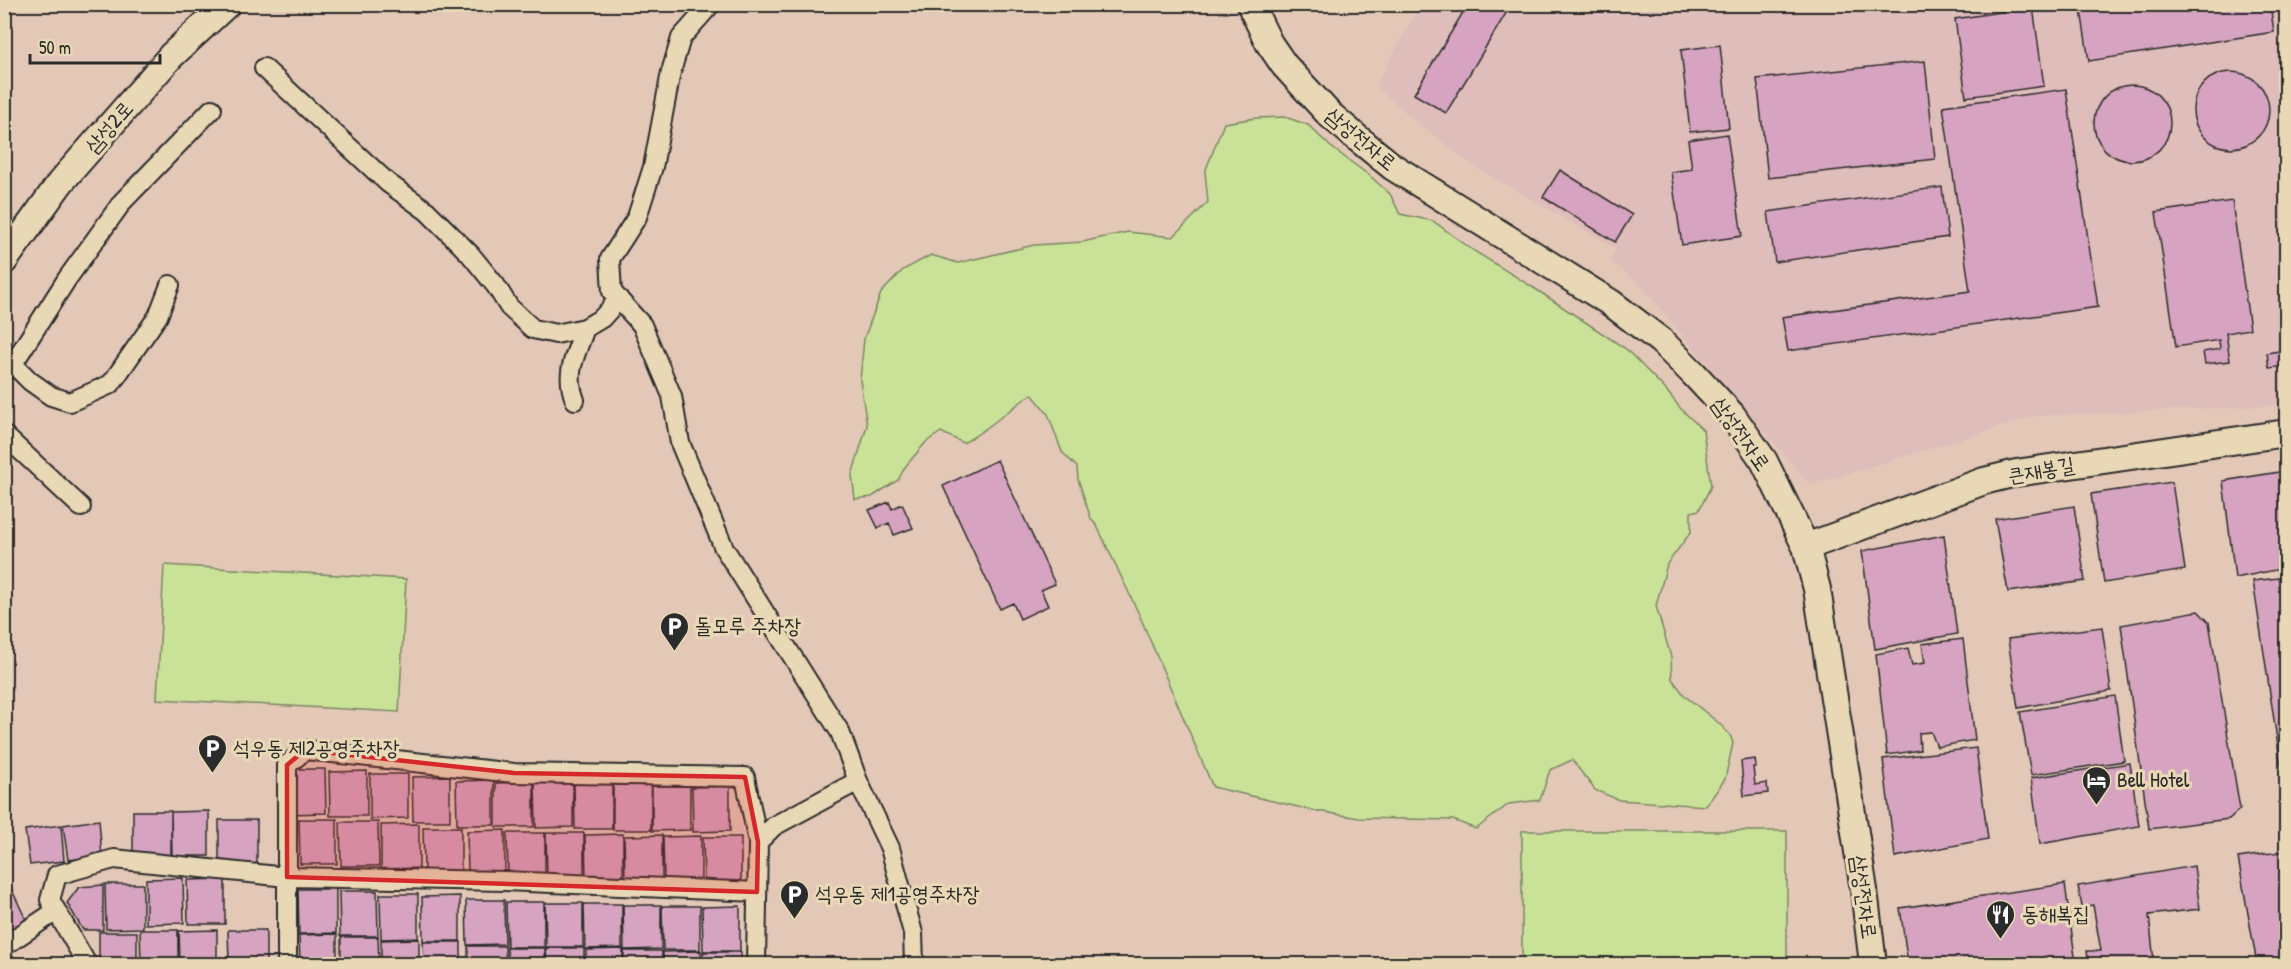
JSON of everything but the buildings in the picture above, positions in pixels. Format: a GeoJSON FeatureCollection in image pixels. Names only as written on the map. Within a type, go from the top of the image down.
{"type":"FeatureCollection","features":[{"type":"Feature","properties":{"kind":"street","name":"삼성2로"},"geometry":{"type":"LineString","coordinates":[[4,261],[60,183],[171,56],[227,4]]}},
{"type":"Feature","properties":{"kind":"street"},"geometry":{"type":"LineString","coordinates":[[711,4],[681,38],[671,72],[653,167],[637,217],[610,260],[612,292],[642,325],[672,396],[680,443],[724,548],[840,732],[858,781],[890,848],[913,933],[914,964]]}},
{"type":"Feature","properties":{"kind":"street","name":"삼성전자로"},"geometry":{"type":"LineString","coordinates":[[1250,4],[1279,58],[1329,114],[1393,167],[1611,303],[1662,341],[1739,424],[1764,461],[1806,547],[1817,589],[1864,890],[1873,964]]}},
{"type":"Feature","properties":{"kind":"street"},"geometry":{"type":"LineString","coordinates":[[264,69],[388,183],[427,211],[470,254],[496,286],[509,307],[533,329],[556,334],[585,328],[602,318],[619,299]]}},
{"type":"Feature","properties":{"kind":"street"},"geometry":{"type":"LineString","coordinates":[[170,285],[158,316],[111,384],[70,402],[51,396],[8,368],[67,279],[123,201],[212,109]]}},
{"type":"Feature","properties":{"kind":"street"},"geometry":{"type":"LineString","coordinates":[[575,400],[570,368],[585,328]]}},
{"type":"Feature","properties":{"kind":"street","name":"큰재봉길"},"geometry":{"type":"LineString","coordinates":[[1806,547],[1983,481],[2016,473],[2286,432]]}},
{"type":"Feature","properties":{"kind":"street"},"geometry":{"type":"LineString","coordinates":[[4,435],[81,507]]}},
{"type":"Feature","properties":{"kind":"street"},"geometry":{"type":"LineString","coordinates":[[286,964],[287,765],[305,750],[514,773],[745,777],[758,842],[756,964]]}},
{"type":"Feature","properties":{"kind":"street"},"geometry":{"type":"LineString","coordinates":[[758,842],[774,826],[858,781]]}},
{"type":"Feature","properties":{"kind":"street"},"geometry":{"type":"LineString","coordinates":[[87,964],[50,900],[57,875],[114,859],[287,877],[505,880],[757,892]]}},
{"type":"Feature","properties":{"kind":"street"},"geometry":{"type":"LineString","coordinates":[[4,946],[56,911]]}},
{"type":"Feature","properties":{"kind":"highlighted area"},"geometry":{"type":"Polygon","coordinates":[[[305,750],[514,773],[745,777],[758,842],[757,892],[287,877],[287,765],[305,750]]]}},
{"type":"Feature","properties":{"kind":"shaded area"},"geometry":{"type":"Polygon","coordinates":[[[1420,5],[2286,5],[2286,405],[2036,416],[1810,485],[1641,286],[1610,260],[1617,249],[1475,167],[1412,118],[1376,86],[1420,5]]]}},
{"type":"Feature","properties":{"kind":"green space"},"geometry":{"type":"Polygon","coordinates":[[[1285,117],[1308,125],[1331,147],[1370,176],[1390,194],[1400,214],[1433,221],[1474,251],[1626,349],[1703,430],[1711,486],[1699,510],[1691,512],[1691,532],[1667,564],[1656,606],[1671,657],[1672,679],[1685,696],[1720,724],[1730,735],[1733,743],[1725,779],[1706,806],[1619,800],[1595,790],[1572,760],[1550,770],[1540,800],[1509,804],[1476,829],[1453,820],[1359,818],[1311,810],[1213,787],[1138,612],[1097,526],[1091,519],[1078,479],[1077,467],[1062,452],[1048,414],[1032,394],[963,443],[941,432],[926,442],[905,467],[898,480],[872,497],[855,499],[852,475],[867,426],[860,380],[864,339],[881,293],[903,270],[931,255],[958,263],[1034,245],[1082,242],[1128,232],[1173,237],[1208,202],[1205,172],[1224,123],[1256,118],[1285,117]]]}},
{"type":"Feature","properties":{"kind":"green space"},"geometry":{"type":"Polygon","coordinates":[[[164,565],[406,579],[399,712],[157,699],[164,565]]]}},
{"type":"Feature","properties":{"kind":"green space"},"geometry":{"type":"Polygon","coordinates":[[[1522,831],[1787,831],[1787,964],[1522,964],[1522,831]]]}},
{"type":"Feature","properties":{"kind":"place","name":"돌모루 주차장"},"geometry":{"type":"Point","coordinates":[674,652]}},
{"type":"Feature","properties":{"kind":"place","name":"석우동 제2공영주차장"},"geometry":{"type":"Point","coordinates":[212,774]}},
{"type":"Feature","properties":{"kind":"place","name":"Bell Hotel"},"geometry":{"type":"Point","coordinates":[2096,806]}},
{"type":"Feature","properties":{"kind":"place","name":"석우동 제1공영주차장"},"geometry":{"type":"Point","coordinates":[794,920]}},
{"type":"Feature","properties":{"kind":"place","name":"동해복집"},"geometry":{"type":"Point","coordinates":[2001,940]}}]}
